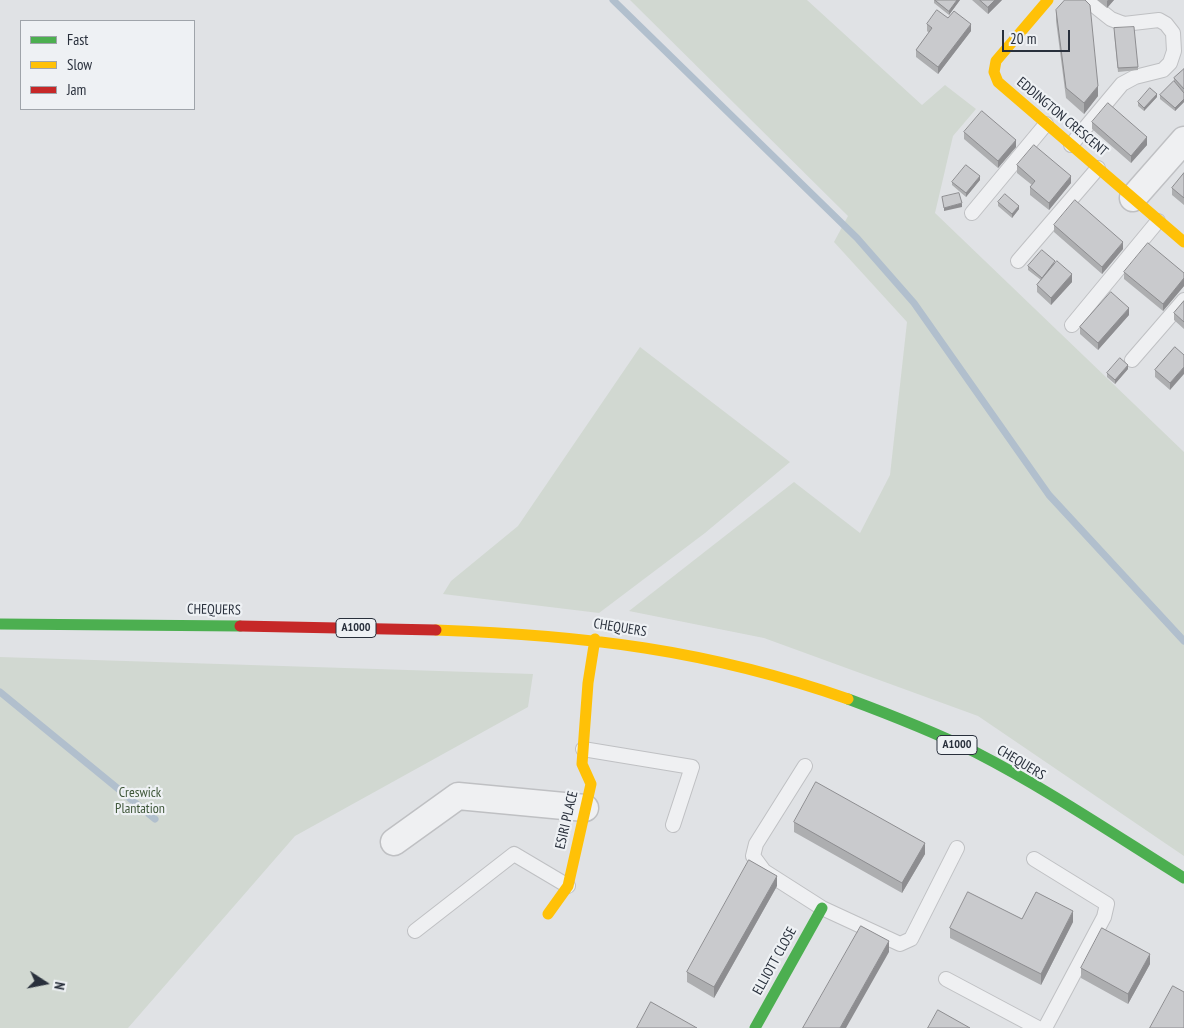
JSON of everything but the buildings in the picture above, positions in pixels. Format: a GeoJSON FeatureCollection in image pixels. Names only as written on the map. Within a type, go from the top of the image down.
{"type":"FeatureCollection","features":[{"type":"Feature","properties":{"kind":"main road","name":"EDDINGTON CRESCENT"},"geometry":{"type":"LineString","coordinates":[[1048,0],[996,61],[994,72],[998,82],[1184,242]]}},
{"type":"Feature","properties":{"kind":"main road","name":"CHEQUERS"},"geometry":{"type":"LineString","coordinates":[[0,624],[185,624],[484,631],[595,639],[709,658],[801,683],[917,726],[976,754],[1184,878]]}},
{"type":"Feature","properties":{"kind":"main road","name":"ESIRI PLACE"},"geometry":{"type":"LineString","coordinates":[[548,914],[568,886],[591,784],[582,764],[588,683],[595,639]]}},
{"type":"Feature","properties":{"kind":"main road","name":"ELLIOTT CLOSE"},"geometry":{"type":"LineString","coordinates":[[755,1028],[822,908]]}},
{"type":"Feature","properties":{"kind":"street"},"geometry":{"type":"LineString","coordinates":[[1133,198],[1184,140]]}},
{"type":"Feature","properties":{"kind":"street"},"geometry":{"type":"LineString","coordinates":[[394,842],[458,796],[586,808]]}},
{"type":"Feature","properties":{"kind":"lane"},"geometry":{"type":"LineString","coordinates":[[1071,145],[1122,84],[1135,77],[1163,70],[1170,63],[1174,51],[1173,33],[1166,24],[1159,20],[1124,24],[1111,19],[1087,0]]}},
{"type":"Feature","properties":{"kind":"lane"},"geometry":{"type":"LineString","coordinates":[[972,213],[1046,124]]}},
{"type":"Feature","properties":{"kind":"lane"},"geometry":{"type":"LineString","coordinates":[[1018,261],[1098,168]]}},
{"type":"Feature","properties":{"kind":"lane"},"geometry":{"type":"LineString","coordinates":[[1072,325],[1158,221]]}},
{"type":"Feature","properties":{"kind":"lane"},"geometry":{"type":"LineString","coordinates":[[1132,360],[1184,300]]}},
{"type":"Feature","properties":{"kind":"lane"},"geometry":{"type":"LineString","coordinates":[[583,749],[692,767],[673,825]]}},
{"type":"Feature","properties":{"kind":"lane"},"geometry":{"type":"LineString","coordinates":[[805,766],[756,844],[753,856],[764,871],[822,908],[900,944],[911,939],[957,848]]}},
{"type":"Feature","properties":{"kind":"lane"},"geometry":{"type":"LineString","coordinates":[[415,931],[514,854],[568,886]]}},
{"type":"Feature","properties":{"kind":"lane"},"geometry":{"type":"LineString","coordinates":[[1034,858],[1107,904],[1104,917],[1045,1028]]}},
{"type":"Feature","properties":{"kind":"lane"},"geometry":{"type":"LineString","coordinates":[[946,979],[1038,1028]]}},
{"type":"Feature","properties":{"kind":"green space"},"geometry":{"type":"Polygon","coordinates":[[[630,0],[807,0],[922,105],[945,85],[976,109],[953,136],[935,213],[1184,452],[1184,856],[978,716],[764,638],[629,611],[794,482],[860,533],[890,475],[907,322],[834,242],[848,216],[630,0]]]}},
{"type":"Feature","properties":{"kind":"green space"},"geometry":{"type":"Polygon","coordinates":[[[640,347],[790,462],[705,533],[599,613],[443,594],[451,581],[518,526],[640,347]]]}},
{"type":"Feature","properties":{"kind":"green space","name":"Creswick Plantation"},"geometry":{"type":"Polygon","coordinates":[[[0,657],[533,674],[528,707],[295,836],[128,1028],[0,1028],[0,657]]]}},
{"type":"Feature","properties":{"kind":"waterway"},"geometry":{"type":"LineString","coordinates":[[613,0],[857,238],[914,303],[1049,495],[1184,641]]}},
{"type":"Feature","properties":{"kind":"waterway"},"geometry":{"type":"LineString","coordinates":[[0,692],[155,819]]}},
{"type":"Feature","properties":{"kind":"traffic: fast"},"geometry":{"type":"LineString","coordinates":[[0,624],[240,626]]}},
{"type":"Feature","properties":{"kind":"traffic: fast"},"geometry":{"type":"LineString","coordinates":[[848,699],[944,738],[1002,766],[1184,878]]}},
{"type":"Feature","properties":{"kind":"traffic: fast"},"geometry":{"type":"LineString","coordinates":[[755,1028],[822,908]]}},
{"type":"Feature","properties":{"kind":"traffic: slow"},"geometry":{"type":"LineString","coordinates":[[1048,0],[996,61],[994,72],[998,82],[1184,242]]}},
{"type":"Feature","properties":{"kind":"traffic: slow"},"geometry":{"type":"LineString","coordinates":[[436,630],[543,636],[645,648],[746,668],[848,699]]}},
{"type":"Feature","properties":{"kind":"traffic: slow"},"geometry":{"type":"LineString","coordinates":[[548,914],[568,886],[591,784],[582,764],[588,683],[595,639]]}},
{"type":"Feature","properties":{"kind":"traffic: jam"},"geometry":{"type":"LineString","coordinates":[[240,626],[436,630]]}}]}
